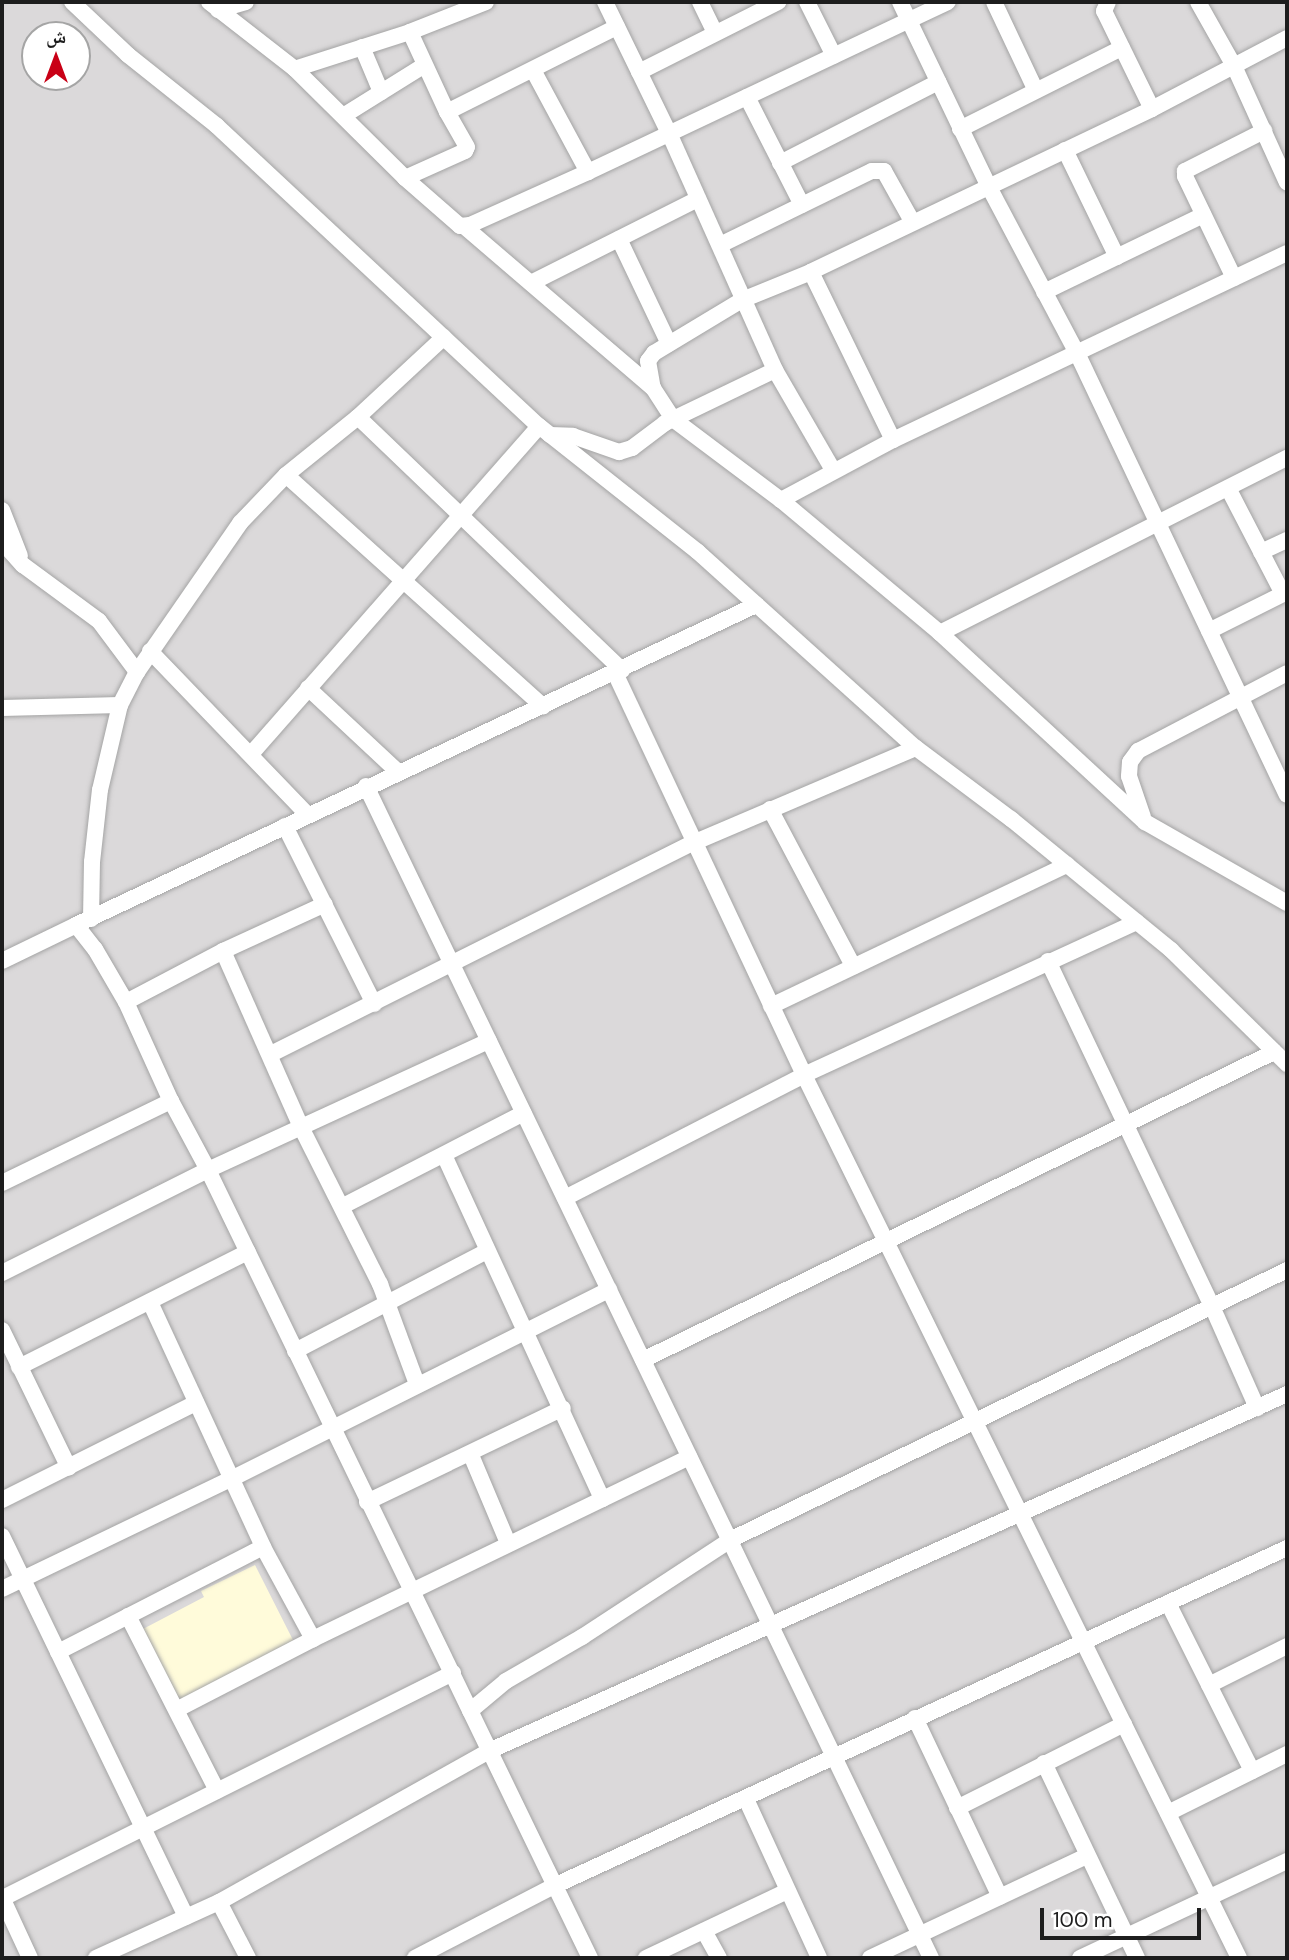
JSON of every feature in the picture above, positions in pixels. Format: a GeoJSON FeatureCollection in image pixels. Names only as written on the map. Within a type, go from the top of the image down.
{"type":"FeatureCollection","features":[{"type":"Feature","properties":{"kind":"street"},"geometry":{"type":"LineString","coordinates":[[72,2],[128,55],[217,126],[544,430],[698,552],[916,748],[1171,950],[1287,1064]]}},
{"type":"Feature","properties":{"kind":"street"},"geometry":{"type":"LineString","coordinates":[[213,6],[246,2]]}},
{"type":"Feature","properties":{"kind":"street"},"geometry":{"type":"LineString","coordinates":[[295,69],[410,32],[458,7],[486,2]]}},
{"type":"Feature","properties":{"kind":"street"},"geometry":{"type":"LineString","coordinates":[[604,2],[669,133],[775,370],[833,470]]}},
{"type":"Feature","properties":{"kind":"street"},"geometry":{"type":"LineString","coordinates":[[700,2],[715,33]]}},
{"type":"Feature","properties":{"kind":"street"},"geometry":{"type":"LineString","coordinates":[[639,72],[778,2]]}},
{"type":"Feature","properties":{"kind":"street"},"geometry":{"type":"LineString","coordinates":[[807,2],[834,56]]}},
{"type":"Feature","properties":{"kind":"street"},"geometry":{"type":"LineString","coordinates":[[900,2],[989,187],[1077,353],[1287,795]]}},
{"type":"Feature","properties":{"kind":"street"},"geometry":{"type":"LineString","coordinates":[[465,227],[948,2]]}},
{"type":"Feature","properties":{"kind":"street"},"geometry":{"type":"LineString","coordinates":[[993,2],[1036,91]]}},
{"type":"Feature","properties":{"kind":"street"},"geometry":{"type":"LineString","coordinates":[[1108,2],[1104,11],[1152,109]]}},
{"type":"Feature","properties":{"kind":"street"},"geometry":{"type":"LineString","coordinates":[[1205,4],[1286,177]]}},
{"type":"Feature","properties":{"kind":"street"},"geometry":{"type":"LineString","coordinates":[[213,6],[295,69],[405,178],[653,388],[673,419],[781,500],[940,633],[1146,822],[1287,903]]}},
{"type":"Feature","properties":{"kind":"street"},"geometry":{"type":"LineString","coordinates":[[447,112],[617,27]]}},
{"type":"Feature","properties":{"kind":"street"},"geometry":{"type":"LineString","coordinates":[[405,178],[467,147],[424,66],[410,32]]}},
{"type":"Feature","properties":{"kind":"street"},"geometry":{"type":"LineString","coordinates":[[653,388],[648,361],[654,353],[742,300],[811,271],[1152,109],[1287,38]]}},
{"type":"Feature","properties":{"kind":"street"},"geometry":{"type":"LineString","coordinates":[[362,47],[381,92]]}},
{"type":"Feature","properties":{"kind":"street"},"geometry":{"type":"LineString","coordinates":[[960,129],[1122,48]]}},
{"type":"Feature","properties":{"kind":"street"},"geometry":{"type":"LineString","coordinates":[[343,116],[424,66]]}},
{"type":"Feature","properties":{"kind":"street"},"geometry":{"type":"LineString","coordinates":[[533,70],[588,172]]}},
{"type":"Feature","properties":{"kind":"street"},"geometry":{"type":"LineString","coordinates":[[780,163],[938,82]]}},
{"type":"Feature","properties":{"kind":"street"},"geometry":{"type":"LineString","coordinates":[[747,97],[802,205]]}},
{"type":"Feature","properties":{"kind":"street"},"geometry":{"type":"LineString","coordinates":[[1234,278],[1185,171],[1264,131]]}},
{"type":"Feature","properties":{"kind":"street"},"geometry":{"type":"LineString","coordinates":[[1065,150],[1117,257]]}},
{"type":"Feature","properties":{"kind":"street"},"geometry":{"type":"LineString","coordinates":[[720,245],[878,170],[884,171],[912,221]]}},
{"type":"Feature","properties":{"kind":"street"},"geometry":{"type":"LineString","coordinates":[[531,283],[698,200]]}},
{"type":"Feature","properties":{"kind":"street"},"geometry":{"type":"LineString","coordinates":[[1044,292],[1203,215]]}},
{"type":"Feature","properties":{"kind":"street"},"geometry":{"type":"LineString","coordinates":[[619,239],[669,344]]}},
{"type":"Feature","properties":{"kind":"street"},"geometry":{"type":"LineString","coordinates":[[781,500],[893,440],[1287,253]]}},
{"type":"Feature","properties":{"kind":"street"},"geometry":{"type":"LineString","coordinates":[[811,271],[893,440]]}},
{"type":"Feature","properties":{"kind":"street"},"geometry":{"type":"LineString","coordinates":[[444,337],[358,417],[286,475],[240,523],[137,671],[120,705],[100,790],[83,922],[95,949],[126,1002],[171,1101],[248,1252],[590,1958]]}},
{"type":"Feature","properties":{"kind":"street"},"geometry":{"type":"LineString","coordinates":[[544,430],[573,436],[619,452],[632,448],[673,419],[775,370]]}},
{"type":"Feature","properties":{"kind":"street"},"geometry":{"type":"LineString","coordinates":[[358,417],[618,672],[693,843],[804,1075],[1239,1958]]}},
{"type":"Feature","properties":{"kind":"street"},"geometry":{"type":"LineString","coordinates":[[252,753],[458,515],[544,430]]}},
{"type":"Feature","properties":{"kind":"street"},"geometry":{"type":"LineString","coordinates":[[940,633],[1287,458]]}},
{"type":"Feature","properties":{"kind":"street"},"geometry":{"type":"LineString","coordinates":[[286,475],[543,706]]}},
{"type":"Feature","properties":{"kind":"street"},"geometry":{"type":"LineString","coordinates":[[1209,631],[1285,593],[1228,488]]}},
{"type":"Feature","properties":{"kind":"street"},"geometry":{"type":"LineString","coordinates":[[2,510],[23,565]]}},
{"type":"Feature","properties":{"kind":"street"},"geometry":{"type":"LineString","coordinates":[[1261,552],[1287,540]]}},
{"type":"Feature","properties":{"kind":"street"},"geometry":{"type":"LineString","coordinates":[[2,542],[23,565],[99,621],[137,671]]}},
{"type":"Feature","properties":{"kind":"street"},"geometry":{"type":"LineString","coordinates":[[2,961],[366,786],[618,672],[757,605]]}},
{"type":"Feature","properties":{"kind":"street"},"geometry":{"type":"LineString","coordinates":[[150,651],[252,753],[308,815]]}},
{"type":"Feature","properties":{"kind":"street"},"geometry":{"type":"LineString","coordinates":[[1146,822],[1129,776],[1130,762],[1138,751],[1287,673]]}},
{"type":"Feature","properties":{"kind":"street"},"geometry":{"type":"LineString","coordinates":[[308,688],[398,772]]}},
{"type":"Feature","properties":{"kind":"street"},"geometry":{"type":"LineString","coordinates":[[2,708],[120,705]]}},
{"type":"Feature","properties":{"kind":"street"},"geometry":{"type":"LineString","coordinates":[[271,1054],[693,843],[916,748]]}},
{"type":"Feature","properties":{"kind":"street"},"geometry":{"type":"LineString","coordinates":[[366,786],[931,1958]]}},
{"type":"Feature","properties":{"kind":"street"},"geometry":{"type":"LineString","coordinates":[[770,809],[853,966]]}},
{"type":"Feature","properties":{"kind":"street"},"geometry":{"type":"LineString","coordinates":[[285,826],[374,1004]]}},
{"type":"Feature","properties":{"kind":"street"},"geometry":{"type":"LineString","coordinates":[[771,1006],[1067,865]]}},
{"type":"Feature","properties":{"kind":"street"},"geometry":{"type":"LineString","coordinates":[[126,1002],[223,951],[325,904]]}},
{"type":"Feature","properties":{"kind":"street"},"geometry":{"type":"LineString","coordinates":[[565,1198],[804,1075],[1136,922]]}},
{"type":"Feature","properties":{"kind":"street"},"geometry":{"type":"LineString","coordinates":[[223,951],[302,1129],[343,1206],[386,1303],[417,1384]]}},
{"type":"Feature","properties":{"kind":"street"},"geometry":{"type":"LineString","coordinates":[[1048,961],[1211,1304],[1257,1408]]}},
{"type":"Feature","properties":{"kind":"street"},"geometry":{"type":"LineString","coordinates":[[2,1273],[208,1171],[489,1041]]}},
{"type":"Feature","properties":{"kind":"street"},"geometry":{"type":"LineString","coordinates":[[643,1360],[1274,1052]]}},
{"type":"Feature","properties":{"kind":"street"},"geometry":{"type":"LineString","coordinates":[[2,1183],[171,1101]]}},
{"type":"Feature","properties":{"kind":"street"},"geometry":{"type":"LineString","coordinates":[[343,1206],[524,1114]]}},
{"type":"Feature","properties":{"kind":"street"},"geometry":{"type":"LineString","coordinates":[[444,1155],[523,1333],[563,1408],[602,1499]]}},
{"type":"Feature","properties":{"kind":"street"},"geometry":{"type":"LineString","coordinates":[[295,1351],[487,1251]]}},
{"type":"Feature","properties":{"kind":"street"},"geometry":{"type":"LineString","coordinates":[[19,1367],[248,1252]]}},
{"type":"Feature","properties":{"kind":"street"},"geometry":{"type":"LineString","coordinates":[[470,1711],[506,1681],[582,1637],[730,1540],[975,1423],[1211,1304],[1287,1270]]}},
{"type":"Feature","properties":{"kind":"street"},"geometry":{"type":"LineString","coordinates":[[2,1589],[231,1479],[609,1290]]}},
{"type":"Feature","properties":{"kind":"street"},"geometry":{"type":"LineString","coordinates":[[150,1302],[263,1547],[313,1639]]}},
{"type":"Feature","properties":{"kind":"street"},"geometry":{"type":"LineString","coordinates":[[2,1331],[69,1468]]}},
{"type":"Feature","properties":{"kind":"street"},"geometry":{"type":"LineString","coordinates":[[96,1958],[219,1902],[489,1751],[1287,1394]]}},
{"type":"Feature","properties":{"kind":"street"},"geometry":{"type":"LineString","coordinates":[[2,1500],[196,1403]]}},
{"type":"Feature","properties":{"kind":"street"},"geometry":{"type":"LineString","coordinates":[[367,1502],[471,1455],[563,1408]]}},
{"type":"Feature","properties":{"kind":"street"},"geometry":{"type":"LineString","coordinates":[[471,1455],[508,1543]]}},
{"type":"Feature","properties":{"kind":"street"},"geometry":{"type":"LineString","coordinates":[[178,1709],[508,1543],[690,1457]]}},
{"type":"Feature","properties":{"kind":"street"},"geometry":{"type":"LineString","coordinates":[[2,1536],[186,1917]]}},
{"type":"Feature","properties":{"kind":"street"},"geometry":{"type":"LineString","coordinates":[[58,1651],[263,1547]]}},
{"type":"Feature","properties":{"kind":"street"},"geometry":{"type":"LineString","coordinates":[[415,1958],[556,1885],[1287,1548]]}},
{"type":"Feature","properties":{"kind":"street"},"geometry":{"type":"LineString","coordinates":[[1168,1603],[1252,1771]]}},
{"type":"Feature","properties":{"kind":"street"},"geometry":{"type":"LineString","coordinates":[[128,1616],[178,1709],[217,1791]]}},
{"type":"Feature","properties":{"kind":"street"},"geometry":{"type":"LineString","coordinates":[[1209,1685],[1287,1646]]}},
{"type":"Feature","properties":{"kind":"street"},"geometry":{"type":"LineString","coordinates":[[30,1958],[5,1904],[5,1897],[453,1673]]}},
{"type":"Feature","properties":{"kind":"street"},"geometry":{"type":"LineString","coordinates":[[915,1718],[1000,1897]]}},
{"type":"Feature","properties":{"kind":"street"},"geometry":{"type":"LineString","coordinates":[[957,1808],[1124,1724]]}},
{"type":"Feature","properties":{"kind":"street"},"geometry":{"type":"LineString","coordinates":[[1168,1814],[1287,1754]]}},
{"type":"Feature","properties":{"kind":"street"},"geometry":{"type":"LineString","coordinates":[[1044,1763],[1137,1958]]}},
{"type":"Feature","properties":{"kind":"street"},"geometry":{"type":"LineString","coordinates":[[746,1799],[819,1958]]}},
{"type":"Feature","properties":{"kind":"street"},"geometry":{"type":"LineString","coordinates":[[870,1958],[1087,1856]]}},
{"type":"Feature","properties":{"kind":"street"},"geometry":{"type":"LineString","coordinates":[[1080,1958],[1287,1861]]}},
{"type":"Feature","properties":{"kind":"street"},"geometry":{"type":"LineString","coordinates":[[646,1958],[787,1891]]}},
{"type":"Feature","properties":{"kind":"street"},"geometry":{"type":"LineString","coordinates":[[219,1902],[248,1958]]}},
{"type":"Feature","properties":{"kind":"street"},"geometry":{"type":"LineString","coordinates":[[704,1931],[719,1958]]}},
{"type":"Feature","properties":{"kind":"shaded area"},"geometry":{"type":"Polygon","coordinates":[[[2,2],[1287,2],[1287,1958],[2,1958],[2,2]]]}},
{"type":"Feature","properties":{"kind":"shaded area"},"geometry":{"type":"Polygon","coordinates":[[[255,1565],[295,1644],[179,1702],[143,1629],[204,1597],[201,1591],[255,1565]]]}}]}
